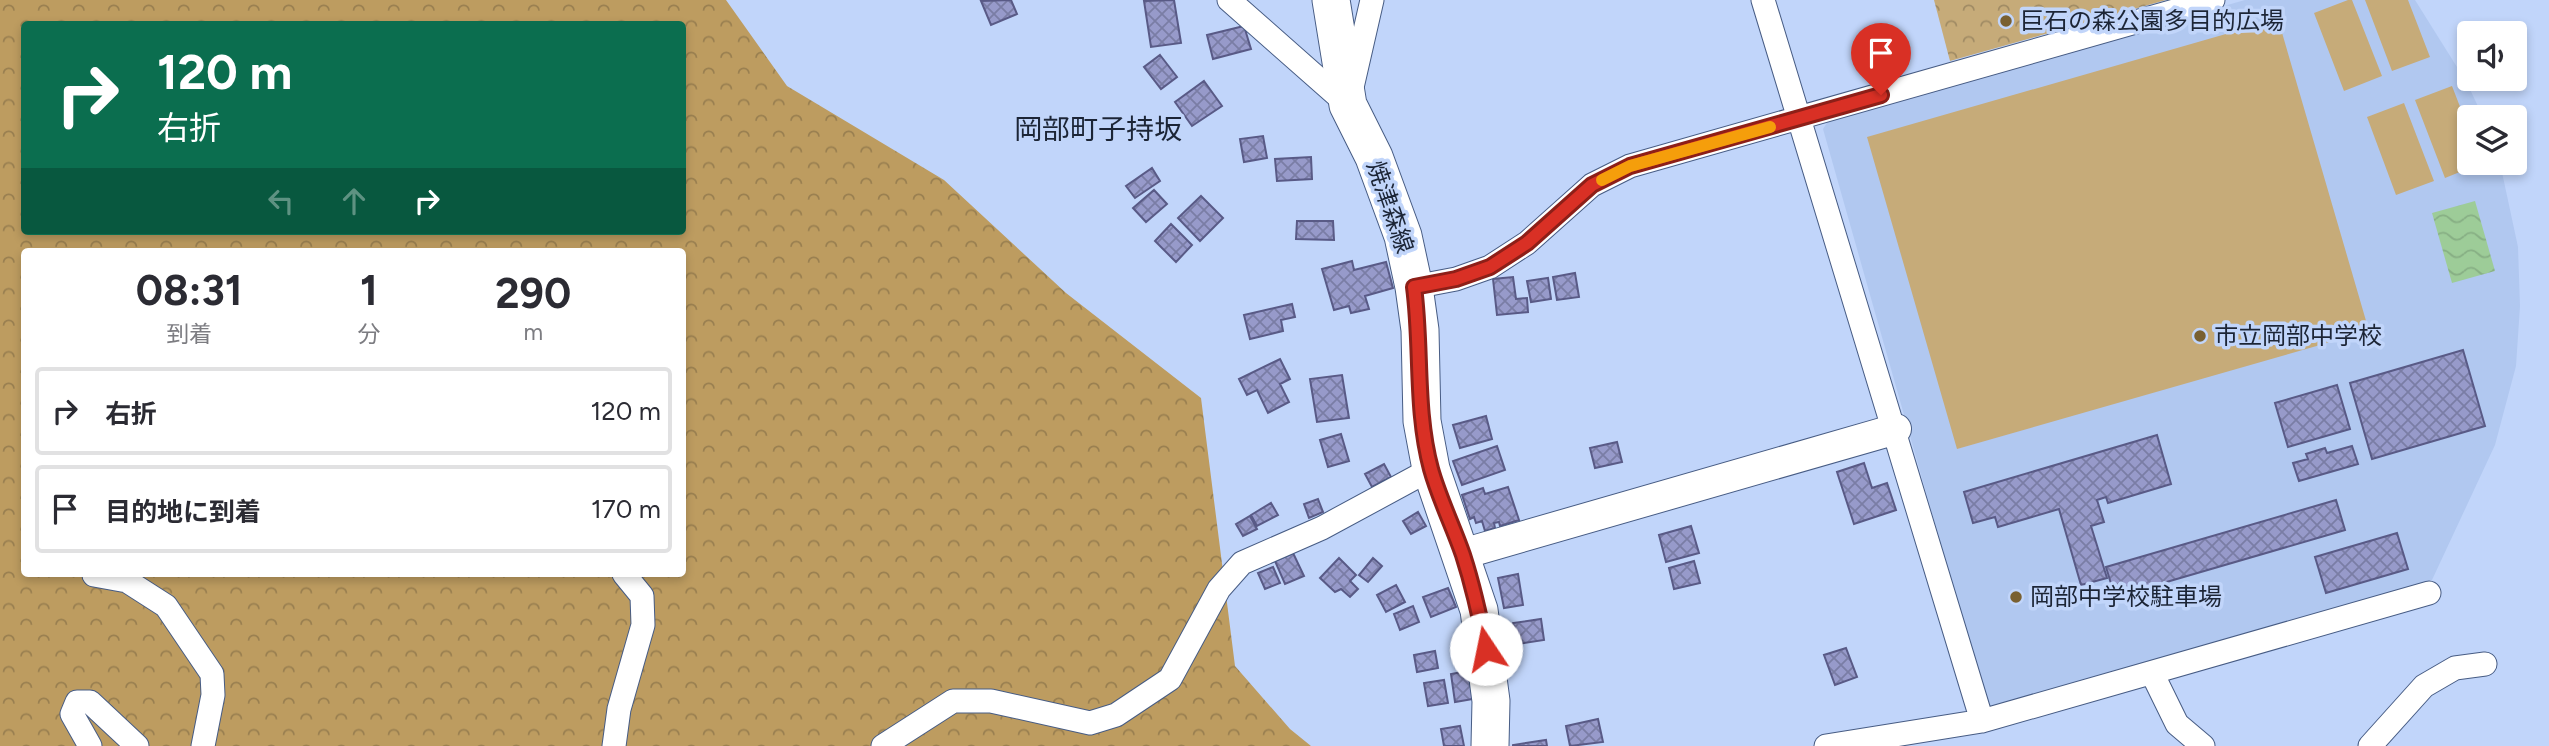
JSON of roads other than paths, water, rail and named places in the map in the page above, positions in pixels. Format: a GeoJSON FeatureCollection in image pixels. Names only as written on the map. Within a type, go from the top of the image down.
{"type":"FeatureCollection","features":[{"type":"Feature","properties":{"kind":"main road","name":"焼津森線"},"geometry":{"type":"LineString","coordinates":[[1331,0],[1348,105],[1374,157],[1403,236],[1414,287],[1420,330],[1422,421],[1431,469],[1479,610],[1491,701],[1490,746]]}},
{"type":"Feature","properties":{"kind":"street"},"geometry":{"type":"LineString","coordinates":[[1229,0],[1348,105],[1372,0]]}},
{"type":"Feature","properties":{"kind":"street"},"geometry":{"type":"LineString","coordinates":[[1763,0],[1896,429],[1982,721]]}},
{"type":"Feature","properties":{"kind":"street"},"geometry":{"type":"LineString","coordinates":[[1414,287],[1456,279],[1490,267],[1527,243],[1592,185],[1630,166],[2213,0]]}},
{"type":"Feature","properties":{"kind":"street"},"geometry":{"type":"LineString","coordinates":[[1462,554],[1896,429]]}},
{"type":"Feature","properties":{"kind":"street"},"geometry":{"type":"LineString","coordinates":[[883,746],[953,701],[991,701],[1090,723],[1116,715],[1170,679],[1219,589],[1242,563],[1322,528],[1431,469]]}},
{"type":"Feature","properties":{"kind":"street"},"geometry":{"type":"LineString","coordinates":[[105,577],[127,581],[166,606],[212,674],[214,695],[204,746]]}},
{"type":"Feature","properties":{"kind":"street"},"geometry":{"type":"LineString","coordinates":[[614,746],[619,709],[643,625],[642,596],[626,577]]}},
{"type":"Feature","properties":{"kind":"street"},"geometry":{"type":"LineString","coordinates":[[1826,746],[1982,721],[2429,593]]}},
{"type":"Feature","properties":{"kind":"street"},"geometry":{"type":"LineString","coordinates":[[2370,746],[2424,686],[2455,668],[2485,664]]}},
{"type":"Feature","properties":{"kind":"street"},"geometry":{"type":"LineString","coordinates":[[2152,673],[2176,724],[2203,746]]}},
{"type":"Feature","properties":{"kind":"street"},"geometry":{"type":"LineString","coordinates":[[90,746],[72,714],[77,702],[90,702],[137,746]]}},
{"type":"Feature","properties":{"kind":"water"},"geometry":{"type":"Polygon","coordinates":[[[2475,201],[2495,271],[2452,283],[2432,213],[2475,201]]]}},
{"type":"Feature","properties":{"kind":"place","name":"巨石の森公園多目的広場"},"geometry":{"type":"Point","coordinates":[2006,21]}},
{"type":"Feature","properties":{"kind":"place","name":"市立岡部中学校"},"geometry":{"type":"Point","coordinates":[2200,336]}},
{"type":"Feature","properties":{"kind":"place","name":"岡部中学校駐車場"},"geometry":{"type":"Point","coordinates":[2016,597]}},
{"type":"Feature","properties":{"kind":"district","name":"岡部町子持坂"},"geometry":{"type":"Point","coordinates":[1098,129]}}]}
